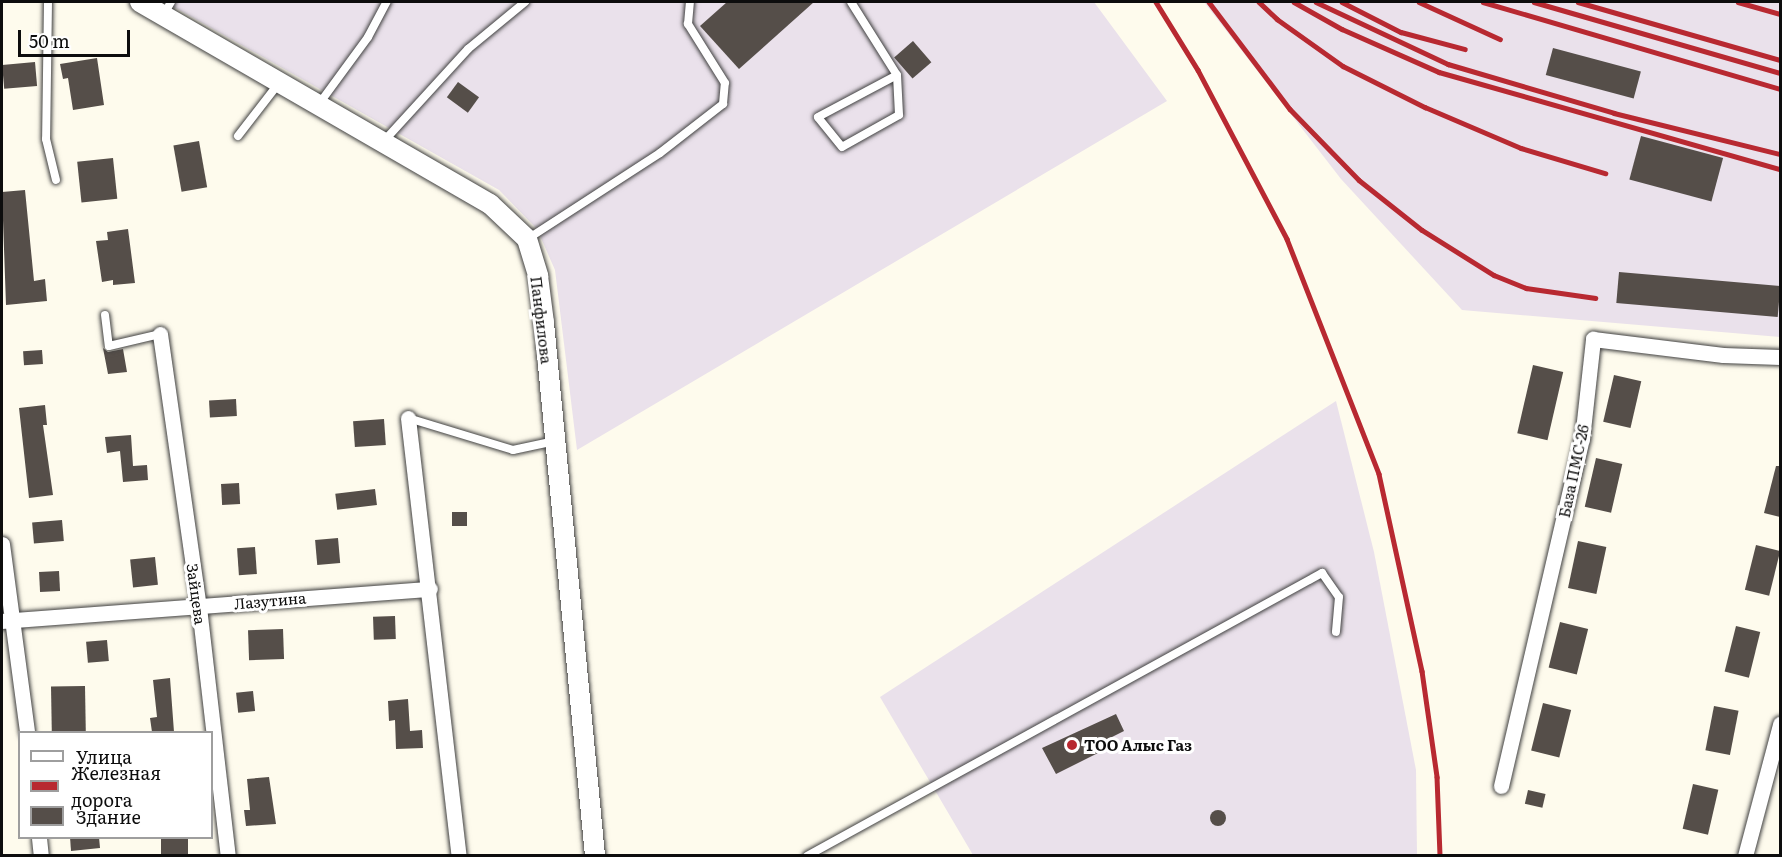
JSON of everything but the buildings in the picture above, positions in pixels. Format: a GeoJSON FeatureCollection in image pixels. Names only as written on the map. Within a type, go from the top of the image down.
{"type":"FeatureCollection","features":[{"type":"Feature","properties":{"kind":"street"},"geometry":{"type":"LineString","coordinates":[[140,2],[167,8],[280,82],[490,204],[527,239]]}},
{"type":"Feature","properties":{"kind":"street","name":"Панфилова"},"geometry":{"type":"LineString","coordinates":[[527,239],[538,276],[595,855]]}},
{"type":"Feature","properties":{"kind":"street","name":"Зайцева"},"geometry":{"type":"LineString","coordinates":[[160,334],[199,607],[228,855]]}},
{"type":"Feature","properties":{"kind":"street","name":"База ПМС-26"},"geometry":{"type":"LineString","coordinates":[[1501,786],[1582,439],[1593,339],[1723,355],[1780,357]]}},
{"type":"Feature","properties":{"kind":"street"},"geometry":{"type":"LineString","coordinates":[[408,418],[430,589],[459,855]]}},
{"type":"Feature","properties":{"kind":"street"},"geometry":{"type":"LineString","coordinates":[[2,544],[8,620],[27,731]]}},
{"type":"Feature","properties":{"kind":"street","name":"Лазутина"},"geometry":{"type":"LineString","coordinates":[[8,620],[430,589]]}},
{"type":"Feature","properties":{"kind":"street"},"geometry":{"type":"LineString","coordinates":[[1745,855],[1780,724]]}},
{"type":"Feature","properties":{"kind":"street"},"geometry":{"type":"LineString","coordinates":[[39,839],[41,855]]}},
{"type":"Feature","properties":{"kind":"lane"},"geometry":{"type":"LineString","coordinates":[[48,2],[45,139],[56,180]]}},
{"type":"Feature","properties":{"kind":"lane"},"geometry":{"type":"LineString","coordinates":[[318,105],[368,37],[387,2]]}},
{"type":"Feature","properties":{"kind":"lane"},"geometry":{"type":"LineString","coordinates":[[383,142],[468,49],[525,2]]}},
{"type":"Feature","properties":{"kind":"lane"},"geometry":{"type":"LineString","coordinates":[[527,239],[660,153],[723,104],[725,83],[688,24],[690,2]]}},
{"type":"Feature","properties":{"kind":"lane"},"geometry":{"type":"LineString","coordinates":[[851,2],[897,75],[899,116],[842,147],[818,117],[897,75]]}},
{"type":"Feature","properties":{"kind":"lane"},"geometry":{"type":"LineString","coordinates":[[238,136],[280,82]]}},
{"type":"Feature","properties":{"kind":"lane"},"geometry":{"type":"LineString","coordinates":[[105,315],[109,346],[160,334]]}},
{"type":"Feature","properties":{"kind":"lane"},"geometry":{"type":"LineString","coordinates":[[408,418],[513,450],[556,441]]}},
{"type":"Feature","properties":{"kind":"lane"},"geometry":{"type":"LineString","coordinates":[[807,855],[1322,573],[1340,597],[1336,632]]}},
{"type":"Feature","properties":{"kind":"shaded area"},"geometry":{"type":"Polygon","coordinates":[[[165,2],[1094,2],[1167,101],[577,450],[555,270],[537,229],[499,190],[165,2]]]}},
{"type":"Feature","properties":{"kind":"shaded area"},"geometry":{"type":"Polygon","coordinates":[[[1204,2],[1780,2],[1780,337],[1462,310],[1341,179],[1204,2]]]}},
{"type":"Feature","properties":{"kind":"shaded area"},"geometry":{"type":"Polygon","coordinates":[[[1336,401],[1374,552],[1416,770],[1417,855],[973,855],[880,697],[1336,401]]]}},
{"type":"Feature","properties":{"kind":"railway"},"geometry":{"type":"LineString","coordinates":[[1156,2],[1198,70],[1287,239],[1379,474],[1422,671],[1437,777],[1440,856]]}},
{"type":"Feature","properties":{"kind":"railway"},"geometry":{"type":"LineString","coordinates":[[1209,2],[1290,109],[1359,180],[1422,230],[1494,275],[1526,288],[1595,298]]}},
{"type":"Feature","properties":{"kind":"railway"},"geometry":{"type":"LineString","coordinates":[[1259,2],[1277,19],[1343,66],[1425,107],[1521,148],[1605,173]]}},
{"type":"Feature","properties":{"kind":"railway"},"geometry":{"type":"LineString","coordinates":[[1294,2],[1342,29],[1439,72],[1780,169]]}},
{"type":"Feature","properties":{"kind":"railway"},"geometry":{"type":"LineString","coordinates":[[1316,2],[1448,64],[1614,113],[1780,154]]}},
{"type":"Feature","properties":{"kind":"railway"},"geometry":{"type":"LineString","coordinates":[[1342,2],[1401,32],[1465,49]]}},
{"type":"Feature","properties":{"kind":"railway"},"geometry":{"type":"LineString","coordinates":[[1419,2],[1500,39]]}},
{"type":"Feature","properties":{"kind":"railway"},"geometry":{"type":"LineString","coordinates":[[1483,2],[1780,89]]}},
{"type":"Feature","properties":{"kind":"railway"},"geometry":{"type":"LineString","coordinates":[[1534,2],[1780,73]]}},
{"type":"Feature","properties":{"kind":"railway"},"geometry":{"type":"LineString","coordinates":[[1578,2],[1780,60]]}},
{"type":"Feature","properties":{"kind":"railway"},"geometry":{"type":"LineString","coordinates":[[1738,2],[1780,14]]}},
{"type":"Feature","properties":{"kind":"place","name":"ТОО Алыс Газ"},"geometry":{"type":"Point","coordinates":[1072,745]}}]}
